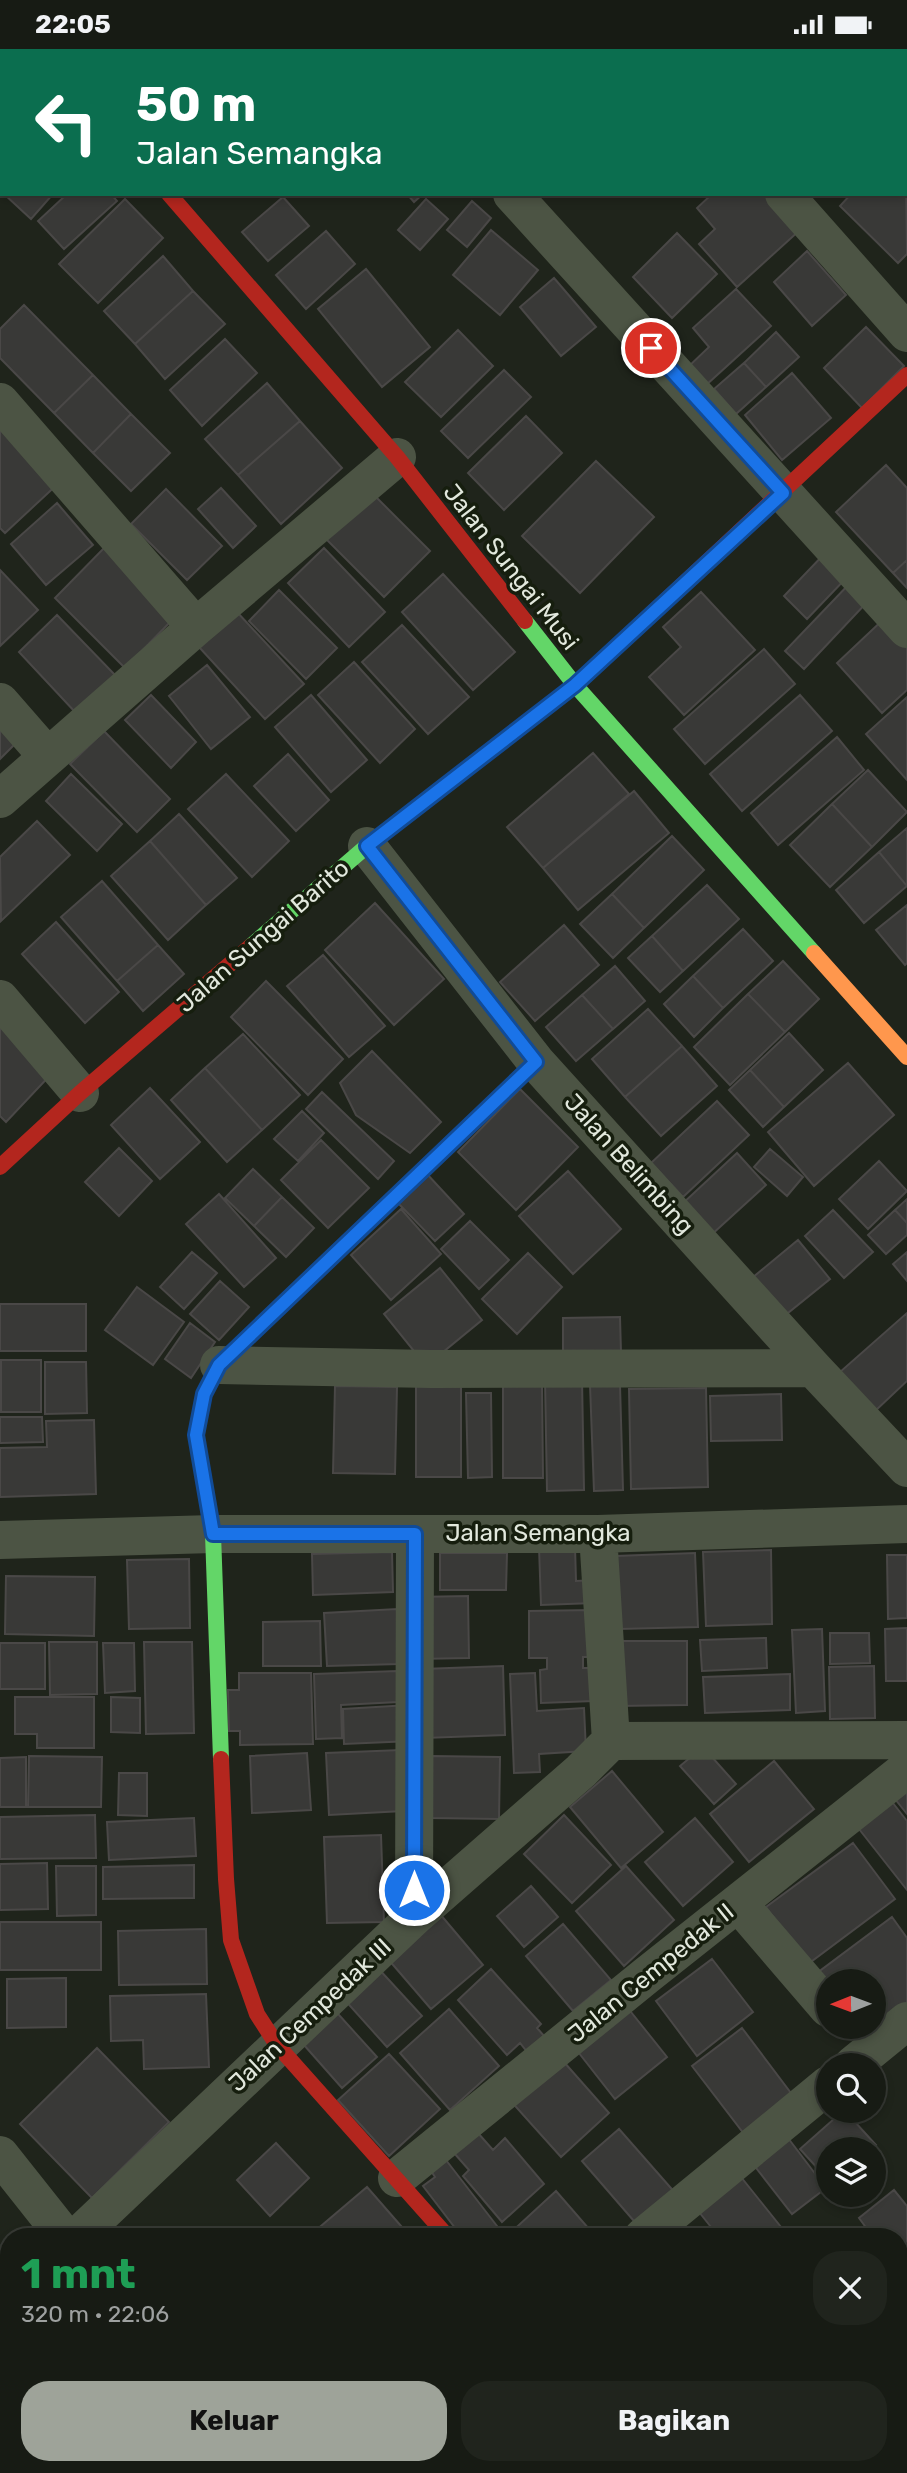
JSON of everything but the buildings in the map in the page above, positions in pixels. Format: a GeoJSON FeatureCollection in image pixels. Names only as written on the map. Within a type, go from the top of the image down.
{"type":"FeatureCollection","features":[{"type":"Feature","properties":{"kind":"street","name":"Jalan Sungai Musi"},"geometry":{"type":"LineString","coordinates":[[171,196],[397,457],[575,685],[907,1057]]}},
{"type":"Feature","properties":{"kind":"street"},"geometry":{"type":"LineString","coordinates":[[514,196],[907,629]]}},
{"type":"Feature","properties":{"kind":"street"},"geometry":{"type":"LineString","coordinates":[[786,196],[907,333]]}},
{"type":"Feature","properties":{"kind":"street","name":"Jalan Sungai Barito"},"geometry":{"type":"LineString","coordinates":[[0,1167],[80,1093],[367,846],[575,685],[907,375]]}},
{"type":"Feature","properties":{"kind":"street"},"geometry":{"type":"LineString","coordinates":[[0,402],[196,627]]}},
{"type":"Feature","properties":{"kind":"street"},"geometry":{"type":"LineString","coordinates":[[0,799],[196,627],[397,457]]}},
{"type":"Feature","properties":{"kind":"street"},"geometry":{"type":"LineString","coordinates":[[0,702],[48,757]]}},
{"type":"Feature","properties":{"kind":"street","name":"Jalan Belimbing"},"geometry":{"type":"LineString","coordinates":[[367,846],[536,1062],[907,1468]]}},
{"type":"Feature","properties":{"kind":"street"},"geometry":{"type":"LineString","coordinates":[[0,999],[80,1093]]}},
{"type":"Feature","properties":{"kind":"street"},"geometry":{"type":"LineString","coordinates":[[441,2228],[277,2045],[257,2014],[231,1940],[226,1879],[213,1534],[196,1435],[204,1394],[219,1365],[536,1062]]}},
{"type":"Feature","properties":{"kind":"street"},"geometry":{"type":"LineString","coordinates":[[219,1365],[432,1369],[813,1367]]}},
{"type":"Feature","properties":{"kind":"street","name":"Jalan Semangka"},"geometry":{"type":"LineString","coordinates":[[0,1540],[213,1534],[598,1534],[907,1524]]}},
{"type":"Feature","properties":{"kind":"street"},"geometry":{"type":"LineString","coordinates":[[414,1917],[415,1534]]}},
{"type":"Feature","properties":{"kind":"street"},"geometry":{"type":"LineString","coordinates":[[598,1534],[611,1741],[907,1740]]}},
{"type":"Feature","properties":{"kind":"street","name":"Jalan Cempedak III"},"geometry":{"type":"LineString","coordinates":[[86,2228],[414,1917],[581,1771],[611,1741]]}},
{"type":"Feature","properties":{"kind":"street","name":"Jalan Cempedak II"},"geometry":{"type":"LineString","coordinates":[[397,2178],[907,1769]]}},
{"type":"Feature","properties":{"kind":"street"},"geometry":{"type":"LineString","coordinates":[[738,1903],[816,1994]]}},
{"type":"Feature","properties":{"kind":"street"},"geometry":{"type":"LineString","coordinates":[[854,2048],[907,2021]]}},
{"type":"Feature","properties":{"kind":"street"},"geometry":{"type":"LineString","coordinates":[[654,2228],[816,2095]]}},
{"type":"Feature","properties":{"kind":"street"},"geometry":{"type":"LineString","coordinates":[[0,2155],[58,2228]]}},
{"type":"Feature","properties":{"kind":"traffic: fast"},"geometry":{"type":"LineString","coordinates":[[525,621],[575,685],[814,953]]}},
{"type":"Feature","properties":{"kind":"traffic: fast"},"geometry":{"type":"LineString","coordinates":[[251,946],[367,846],[575,685],[601,661]]}},
{"type":"Feature","properties":{"kind":"traffic: fast"},"geometry":{"type":"LineString","coordinates":[[221,1759],[213,1534],[196,1435],[204,1394],[219,1365],[332,1257]]}},
{"type":"Feature","properties":{"kind":"traffic: slow"},"geometry":{"type":"LineString","coordinates":[[814,953],[907,1057]]}},
{"type":"Feature","properties":{"kind":"traffic: jam"},"geometry":{"type":"LineString","coordinates":[[171,196],[397,457],[525,621]]}},
{"type":"Feature","properties":{"kind":"traffic: jam"},"geometry":{"type":"LineString","coordinates":[[601,661],[907,375]]}},
{"type":"Feature","properties":{"kind":"traffic: jam"},"geometry":{"type":"LineString","coordinates":[[0,1167],[80,1093],[251,946]]}},
{"type":"Feature","properties":{"kind":"traffic: jam"},"geometry":{"type":"LineString","coordinates":[[332,1257],[536,1062]]}},
{"type":"Feature","properties":{"kind":"traffic: jam"},"geometry":{"type":"LineString","coordinates":[[221,1759],[231,1940],[257,2014],[277,2045],[440,2228]]}},
{"type":"Feature","properties":{"kind":"route"},"geometry":{"type":"LineString","coordinates":[[414,1890],[415,1534],[213,1534],[196,1435],[204,1394],[219,1365],[536,1062],[367,846],[575,685],[783,493],[651,348]]}}]}
